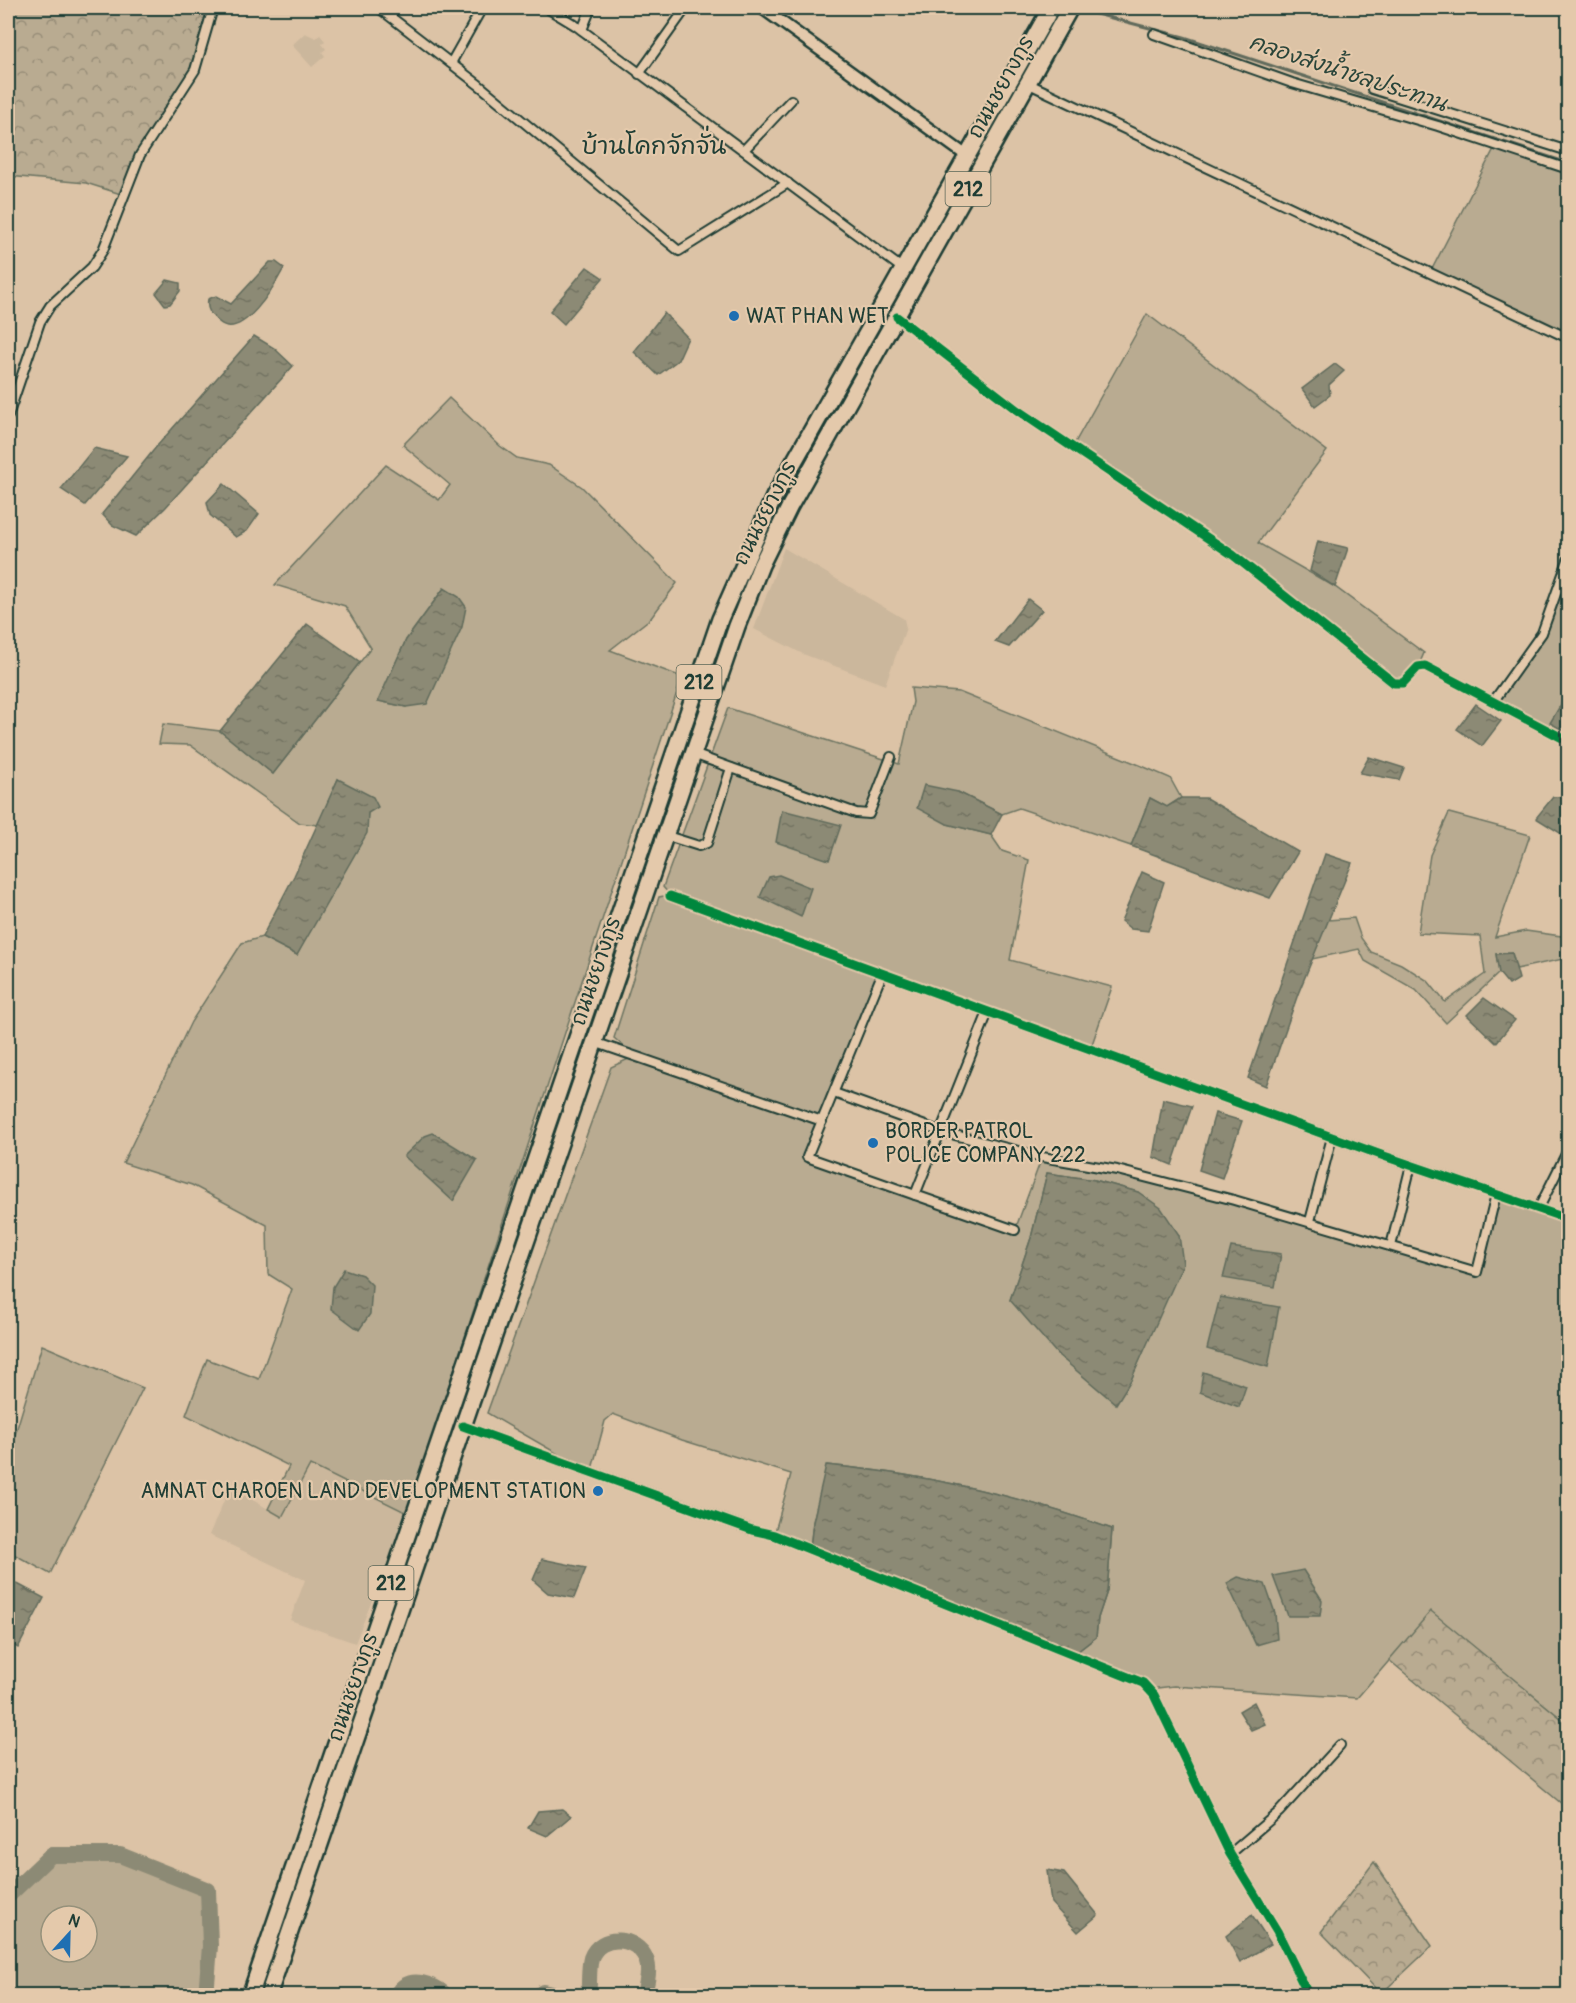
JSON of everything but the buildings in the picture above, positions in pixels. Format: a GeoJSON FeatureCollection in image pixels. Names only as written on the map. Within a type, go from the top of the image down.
{"type":"FeatureCollection","features":[{"type":"Feature","properties":{"kind":"highway","name":"ถนนชยางกูร"},"geometry":{"type":"LineString","coordinates":[[250,1995],[720,620],[745,558],[774,497],[1051,8]]}},
{"type":"Feature","properties":{"kind":"highway","name":"ถนนชยางกูร"},"geometry":{"type":"LineString","coordinates":[[268,1995],[664,835],[761,565],[790,506],[1070,8]]}},
{"type":"Feature","properties":{"kind":"highway"},"geometry":{"type":"LineString","coordinates":[[594,987],[611,992]]}},
{"type":"Feature","properties":{"kind":"street"},"geometry":{"type":"LineString","coordinates":[[8,416],[40,322],[50,306],[92,267],[103,250],[140,155],[195,70],[213,8]]}},
{"type":"Feature","properties":{"kind":"street"},"geometry":{"type":"LineString","coordinates":[[379,8],[451,63],[680,251],[788,183]]}},
{"type":"Feature","properties":{"kind":"street"},"geometry":{"type":"LineString","coordinates":[[451,63],[482,8]]}},
{"type":"Feature","properties":{"kind":"street"},"geometry":{"type":"LineString","coordinates":[[547,8],[582,30],[903,269]]}},
{"type":"Feature","properties":{"kind":"street"},"geometry":{"type":"LineString","coordinates":[[582,30],[591,8]]}},
{"type":"Feature","properties":{"kind":"street"},"geometry":{"type":"LineString","coordinates":[[639,74],[686,8]]}},
{"type":"Feature","properties":{"kind":"street"},"geometry":{"type":"LineString","coordinates":[[762,8],[967,156]]}},
{"type":"Feature","properties":{"kind":"street"},"geometry":{"type":"LineString","coordinates":[[1154,34],[1292,83],[1438,126],[1569,169]]}},
{"type":"Feature","properties":{"kind":"street"},"geometry":{"type":"LineString","coordinates":[[1027,83],[1569,338]]}},
{"type":"Feature","properties":{"kind":"street"},"geometry":{"type":"LineString","coordinates":[[1372,89],[1569,151]]}},
{"type":"Feature","properties":{"kind":"street"},"geometry":{"type":"LineString","coordinates":[[744,150],[791,99]]}},
{"type":"Feature","properties":{"kind":"street"},"geometry":{"type":"LineString","coordinates":[[897,317],[1017,410],[1233,555],[1394,682],[1403,683],[1418,668],[1425,666],[1569,741]]}},
{"type":"Feature","properties":{"kind":"street"},"geometry":{"type":"LineString","coordinates":[[1493,702],[1542,633],[1569,560]]}},
{"type":"Feature","properties":{"kind":"street"},"geometry":{"type":"LineString","coordinates":[[693,754],[856,813],[869,814],[891,757]]}},
{"type":"Feature","properties":{"kind":"street"},"geometry":{"type":"LineString","coordinates":[[664,835],[699,846],[707,843],[731,768]]}},
{"type":"Feature","properties":{"kind":"street"},"geometry":{"type":"LineString","coordinates":[[670,896],[1332,1137],[1569,1219]]}},
{"type":"Feature","properties":{"kind":"street"},"geometry":{"type":"LineString","coordinates":[[882,974],[807,1157],[1015,1230]]}},
{"type":"Feature","properties":{"kind":"street"},"geometry":{"type":"LineString","coordinates":[[915,1195],[988,1012]]}},
{"type":"Feature","properties":{"kind":"street"},"geometry":{"type":"LineString","coordinates":[[594,1042],[822,1121]]}},
{"type":"Feature","properties":{"kind":"street"},"geometry":{"type":"LineString","coordinates":[[834,1094],[939,1131],[1042,1157],[1117,1170],[1310,1221],[1477,1272],[1496,1194]]}},
{"type":"Feature","properties":{"kind":"street"},"geometry":{"type":"LineString","coordinates":[[1310,1221],[1332,1137]]}},
{"type":"Feature","properties":{"kind":"street"},"geometry":{"type":"LineString","coordinates":[[1539,1208],[1569,1150]]}},
{"type":"Feature","properties":{"kind":"street"},"geometry":{"type":"LineString","coordinates":[[1391,1246],[1411,1165]]}},
{"type":"Feature","properties":{"kind":"street"},"geometry":{"type":"LineString","coordinates":[[463,1426],[752,1530],[774,1535],[1143,1683],[1154,1695],[1230,1854],[1277,1931],[1309,1995]]}},
{"type":"Feature","properties":{"kind":"street"},"geometry":{"type":"LineString","coordinates":[[1230,1854],[1279,1812],[1340,1745]]}},
{"type":"Feature","properties":{"kind":"shaded area"},"geometry":{"type":"Polygon","coordinates":[[[305,33],[316,38],[320,35],[325,41],[322,44],[326,49],[322,52],[325,56],[312,67],[292,45],[305,33]]]}},
{"type":"Feature","properties":{"kind":"shaded area"},"geometry":{"type":"Polygon","coordinates":[[[784,548],[904,619],[906,628],[885,685],[803,654],[754,629],[784,548]]]}},
{"type":"Feature","properties":{"kind":"shaded area"},"geometry":{"type":"Polygon","coordinates":[[[309,1465],[407,1513],[355,1643],[290,1620],[305,1580],[209,1535],[230,1487],[282,1517],[309,1465]]]}},
{"type":"Feature","properties":{"kind":"green space"},"geometry":{"type":"Polygon","coordinates":[[[8,8],[213,8],[199,59],[140,155],[124,195],[86,183],[8,176],[8,8]]]}},
{"type":"Feature","properties":{"kind":"green space"},"geometry":{"type":"Polygon","coordinates":[[[1496,145],[1568,169],[1568,338],[1430,273],[1496,145]]]}},
{"type":"Feature","properties":{"kind":"green space"},"geometry":{"type":"Polygon","coordinates":[[[1147,314],[1327,451],[1258,543],[1335,587],[1424,653],[1418,667],[1400,684],[1233,555],[1072,448],[1147,314]]]}},
{"type":"Feature","properties":{"kind":"green space"},"geometry":{"type":"Polygon","coordinates":[[[449,398],[500,446],[517,458],[549,465],[582,487],[677,583],[651,618],[610,650],[682,677],[407,1513],[310,1465],[282,1517],[268,1509],[289,1466],[186,1415],[207,1359],[259,1379],[292,1289],[268,1274],[267,1225],[192,1185],[123,1163],[191,1022],[242,943],[262,937],[297,955],[366,824],[368,813],[338,779],[318,825],[300,823],[190,745],[159,744],[163,724],[220,731],[273,774],[371,648],[345,606],[275,585],[386,465],[439,500],[450,485],[403,445],[449,398]],[[444,588],[406,640],[379,701],[406,707],[444,588]]]}},
{"type":"Feature","properties":{"kind":"green space"},"geometry":{"type":"Polygon","coordinates":[[[1568,560],[1568,741],[1493,702],[1533,649],[1568,560]]]}},
{"type":"Feature","properties":{"kind":"green space"},"geometry":{"type":"Polygon","coordinates":[[[911,688],[959,692],[1170,778],[1181,798],[1167,807],[1150,798],[1131,846],[1019,808],[1002,814],[958,792],[947,824],[991,835],[1002,851],[1029,860],[1010,960],[1112,987],[1090,1050],[883,974],[808,1157],[1015,1230],[1042,1157],[1117,1170],[1476,1272],[1496,1194],[1568,1219],[1568,1724],[1431,1612],[1357,1698],[1174,1686],[1149,1689],[1073,1655],[1096,1637],[1098,1618],[1107,1591],[1112,1529],[1043,1506],[971,1488],[899,1474],[827,1465],[813,1522],[810,1549],[774,1535],[791,1474],[682,1440],[613,1414],[605,1421],[591,1473],[487,1413],[611,1067],[635,1056],[614,1038],[659,897],[670,895],[663,887],[728,708],[899,764],[913,702],[911,688]],[[1047,1173],[1031,1238],[1010,1300],[1131,1380],[1154,1327],[1138,1192],[1095,1180],[1047,1173]]]}},
{"type":"Feature","properties":{"kind":"green space"},"geometry":{"type":"Polygon","coordinates":[[[1449,813],[1530,835],[1495,937],[1526,931],[1568,937],[1568,958],[1516,969],[1512,953],[1496,954],[1499,973],[1446,1023],[1416,990],[1365,961],[1359,949],[1312,959],[1328,920],[1354,918],[1361,938],[1371,952],[1401,964],[1428,981],[1445,1002],[1485,974],[1480,936],[1418,933],[1430,855],[1449,813]]]}},
{"type":"Feature","properties":{"kind":"green space"},"geometry":{"type":"Polygon","coordinates":[[[42,1345],[143,1388],[50,1574],[8,1551],[8,1458],[42,1345]]]}},
{"type":"Feature","properties":{"kind":"green space"},"geometry":{"type":"Polygon","coordinates":[[[1431,1611],[1568,1724],[1568,1809],[1389,1660],[1431,1611]]]}},
{"type":"Feature","properties":{"kind":"green space"},"geometry":{"type":"Polygon","coordinates":[[[51,1855],[120,1855],[208,1890],[210,1946],[206,1995],[8,1995],[8,1896],[51,1855]]]}},
{"type":"Feature","properties":{"kind":"green space"},"geometry":{"type":"Polygon","coordinates":[[[1374,1862],[1432,1946],[1381,1994],[1321,1932],[1374,1862]]]}},
{"type":"Feature","properties":{"kind":"water"},"geometry":{"type":"Polygon","coordinates":[[[270,262],[276,262],[284,268],[257,309],[238,324],[228,326],[219,322],[208,309],[208,299],[216,296],[231,304],[270,262]]]}},
{"type":"Feature","properties":{"kind":"water"},"geometry":{"type":"Polygon","coordinates":[[[587,267],[603,278],[564,324],[550,311],[587,267]]]}},
{"type":"Feature","properties":{"kind":"water"},"geometry":{"type":"Polygon","coordinates":[[[167,280],[180,283],[180,291],[170,304],[165,305],[156,293],[167,280]]]}},
{"type":"Feature","properties":{"kind":"water"},"geometry":{"type":"Polygon","coordinates":[[[664,313],[688,338],[678,360],[658,375],[634,352],[664,313]]]}},
{"type":"Feature","properties":{"kind":"water"},"geometry":{"type":"Polygon","coordinates":[[[254,336],[274,348],[293,366],[165,508],[136,536],[112,525],[102,514],[157,446],[254,336]]]}},
{"type":"Feature","properties":{"kind":"water"},"geometry":{"type":"Polygon","coordinates":[[[1335,364],[1344,371],[1329,385],[1330,395],[1315,406],[1302,389],[1335,364]]]}},
{"type":"Feature","properties":{"kind":"water"},"geometry":{"type":"Polygon","coordinates":[[[94,448],[127,456],[85,505],[61,489],[94,448]]]}},
{"type":"Feature","properties":{"kind":"water"},"geometry":{"type":"Polygon","coordinates":[[[224,484],[259,514],[247,531],[236,537],[210,515],[207,502],[224,484]]]}},
{"type":"Feature","properties":{"kind":"water"},"geometry":{"type":"Polygon","coordinates":[[[1318,541],[1348,548],[1335,587],[1310,571],[1318,541]]]}},
{"type":"Feature","properties":{"kind":"water"},"geometry":{"type":"Polygon","coordinates":[[[444,588],[459,597],[466,607],[462,627],[427,704],[406,707],[378,701],[406,640],[444,588]]]}},
{"type":"Feature","properties":{"kind":"water"},"geometry":{"type":"Polygon","coordinates":[[[1028,599],[1042,610],[1009,647],[995,642],[1028,599]]]}},
{"type":"Feature","properties":{"kind":"water"},"geometry":{"type":"Polygon","coordinates":[[[307,624],[360,662],[273,774],[220,731],[307,624]]]}},
{"type":"Feature","properties":{"kind":"water"},"geometry":{"type":"Polygon","coordinates":[[[1568,695],[1568,733],[1550,723],[1568,695]]]}},
{"type":"Feature","properties":{"kind":"water"},"geometry":{"type":"Polygon","coordinates":[[[1476,704],[1501,721],[1482,746],[1457,729],[1476,704]]]}},
{"type":"Feature","properties":{"kind":"water"},"geometry":{"type":"Polygon","coordinates":[[[1369,757],[1404,768],[1399,780],[1360,773],[1369,757]]]}},
{"type":"Feature","properties":{"kind":"water"},"geometry":{"type":"Polygon","coordinates":[[[338,779],[373,797],[378,807],[368,813],[367,833],[297,955],[262,937],[294,876],[338,779]]]}},
{"type":"Feature","properties":{"kind":"water"},"geometry":{"type":"Polygon","coordinates":[[[924,785],[958,792],[1002,814],[991,835],[947,824],[917,808],[924,785]]]}},
{"type":"Feature","properties":{"kind":"water"},"geometry":{"type":"Polygon","coordinates":[[[1553,797],[1565,797],[1568,800],[1568,838],[1536,818],[1553,797]]]}},
{"type":"Feature","properties":{"kind":"water"},"geometry":{"type":"Polygon","coordinates":[[[1150,798],[1167,807],[1181,798],[1206,798],[1298,852],[1270,898],[1131,846],[1150,798]]]}},
{"type":"Feature","properties":{"kind":"water"},"geometry":{"type":"Polygon","coordinates":[[[782,810],[841,825],[829,860],[776,842],[782,810]]]}},
{"type":"Feature","properties":{"kind":"water"},"geometry":{"type":"Polygon","coordinates":[[[1325,854],[1352,863],[1298,994],[1266,1086],[1248,1078],[1325,854]]]}},
{"type":"Feature","properties":{"kind":"water"},"geometry":{"type":"Polygon","coordinates":[[[1142,872],[1164,882],[1148,931],[1131,929],[1121,921],[1142,872]]]}},
{"type":"Feature","properties":{"kind":"water"},"geometry":{"type":"Polygon","coordinates":[[[779,875],[811,888],[801,917],[760,897],[769,877],[779,875]]]}},
{"type":"Feature","properties":{"kind":"water"},"geometry":{"type":"Polygon","coordinates":[[[1512,953],[1519,979],[1509,985],[1499,973],[1496,954],[1512,953]]]}},
{"type":"Feature","properties":{"kind":"water"},"geometry":{"type":"Polygon","coordinates":[[[1484,998],[1515,1020],[1496,1043],[1467,1015],[1484,998]]]}},
{"type":"Feature","properties":{"kind":"water"},"geometry":{"type":"Polygon","coordinates":[[[1163,1099],[1192,1106],[1172,1165],[1153,1157],[1163,1099]]]}},
{"type":"Feature","properties":{"kind":"water"},"geometry":{"type":"Polygon","coordinates":[[[1215,1113],[1242,1121],[1222,1178],[1199,1170],[1215,1113]]]}},
{"type":"Feature","properties":{"kind":"water"},"geometry":{"type":"Polygon","coordinates":[[[433,1133],[477,1160],[453,1201],[404,1156],[425,1136],[433,1133]]]}},
{"type":"Feature","properties":{"kind":"water"},"geometry":{"type":"Polygon","coordinates":[[[1047,1173],[1095,1180],[1138,1192],[1161,1208],[1179,1235],[1183,1264],[1131,1380],[1116,1404],[1058,1355],[1010,1300],[1031,1238],[1047,1173]]]}},
{"type":"Feature","properties":{"kind":"water"},"geometry":{"type":"Polygon","coordinates":[[[1231,1247],[1281,1254],[1275,1287],[1223,1278],[1231,1247]]]}},
{"type":"Feature","properties":{"kind":"water"},"geometry":{"type":"Polygon","coordinates":[[[344,1269],[362,1275],[372,1285],[370,1314],[359,1330],[331,1309],[333,1287],[344,1269]]]}},
{"type":"Feature","properties":{"kind":"water"},"geometry":{"type":"Polygon","coordinates":[[[1220,1297],[1279,1307],[1268,1367],[1207,1349],[1220,1297]]]}},
{"type":"Feature","properties":{"kind":"water"},"geometry":{"type":"Polygon","coordinates":[[[1203,1372],[1246,1386],[1239,1407],[1200,1392],[1203,1372]]]}},
{"type":"Feature","properties":{"kind":"water"},"geometry":{"type":"Polygon","coordinates":[[[826,1465],[899,1474],[971,1488],[1043,1506],[1112,1529],[1107,1591],[1098,1618],[1096,1637],[1073,1655],[810,1549],[813,1522],[826,1465]]]}},
{"type":"Feature","properties":{"kind":"water"},"geometry":{"type":"Polygon","coordinates":[[[542,1559],[586,1568],[574,1598],[548,1593],[533,1580],[542,1559]]]}},
{"type":"Feature","properties":{"kind":"water"},"geometry":{"type":"Polygon","coordinates":[[[1303,1570],[1322,1600],[1320,1616],[1288,1616],[1273,1576],[1303,1570]]]}},
{"type":"Feature","properties":{"kind":"water"},"geometry":{"type":"Polygon","coordinates":[[[1238,1577],[1265,1584],[1275,1613],[1277,1639],[1256,1645],[1227,1583],[1238,1577]]]}},
{"type":"Feature","properties":{"kind":"water"},"geometry":{"type":"Polygon","coordinates":[[[8,1579],[44,1598],[18,1648],[8,1642],[8,1579]]]}},
{"type":"Feature","properties":{"kind":"water"},"geometry":{"type":"Polygon","coordinates":[[[1254,1702],[1265,1724],[1251,1730],[1239,1711],[1254,1702]]]}},
{"type":"Feature","properties":{"kind":"water"},"geometry":{"type":"Polygon","coordinates":[[[562,1809],[571,1816],[547,1836],[528,1828],[538,1811],[562,1809]]]}},
{"type":"Feature","properties":{"kind":"water"},"geometry":{"type":"Polygon","coordinates":[[[1047,1870],[1064,1873],[1098,1915],[1078,1932],[1051,1903],[1047,1870]]]}},
{"type":"Feature","properties":{"kind":"water"},"geometry":{"type":"Polygon","coordinates":[[[1252,1915],[1271,1944],[1240,1962],[1226,1936],[1252,1915]]]}},
{"type":"Feature","properties":{"kind":"waterway","name":"คลองส่งน้ำชลประทาน"},"geometry":{"type":"LineString","coordinates":[[1081,10],[1184,37],[1568,163]]}},
{"type":"Feature","properties":{"kind":"waterway"},"geometry":{"type":"LineString","coordinates":[[8,1896],[51,1855],[120,1855],[208,1890],[210,1946],[206,1996]]}},
{"type":"Feature","properties":{"kind":"waterway"},"geometry":{"type":"LineString","coordinates":[[588,1996],[591,1958],[602,1944],[618,1940],[635,1946],[646,1959],[648,1972],[644,1996]]}},
{"type":"Feature","properties":{"kind":"waterway"},"geometry":{"type":"LineString","coordinates":[[396,1996],[405,1986],[416,1982],[433,1987],[446,1996]]}},
{"type":"Feature","properties":{"kind":"waterway"},"geometry":{"type":"LineString","coordinates":[[538,1996],[543,1992],[560,1996]]}},
{"type":"Feature","properties":{"kind":"cycle path"},"geometry":{"type":"LineString","coordinates":[[897,317],[1017,410],[1233,555],[1394,683],[1403,683],[1418,667],[1425,666],[1568,741]]}},
{"type":"Feature","properties":{"kind":"cycle path"},"geometry":{"type":"LineString","coordinates":[[670,896],[1384,1156],[1568,1219]]}},
{"type":"Feature","properties":{"kind":"cycle path"},"geometry":{"type":"LineString","coordinates":[[463,1426],[752,1530],[774,1535],[1143,1683],[1154,1695],[1230,1854],[1277,1931],[1309,1996]]}},
{"type":"Feature","properties":{"kind":"place","name":"WAT PHAN WET"},"geometry":{"type":"Point","coordinates":[734,316]}},
{"type":"Feature","properties":{"kind":"place","name":"BORDER PATROL POLICE COMPANY 222"},"geometry":{"type":"Point","coordinates":[873,1143]}},
{"type":"Feature","properties":{"kind":"place","name":"AMNAT CHAROEN LAND DEVELOPMENT STATION"},"geometry":{"type":"Point","coordinates":[598,1491]}},
{"type":"Feature","properties":{"kind":"district","name":"บ้านโคกจักจั่น"},"geometry":{"type":"Point","coordinates":[654,146]}}]}
